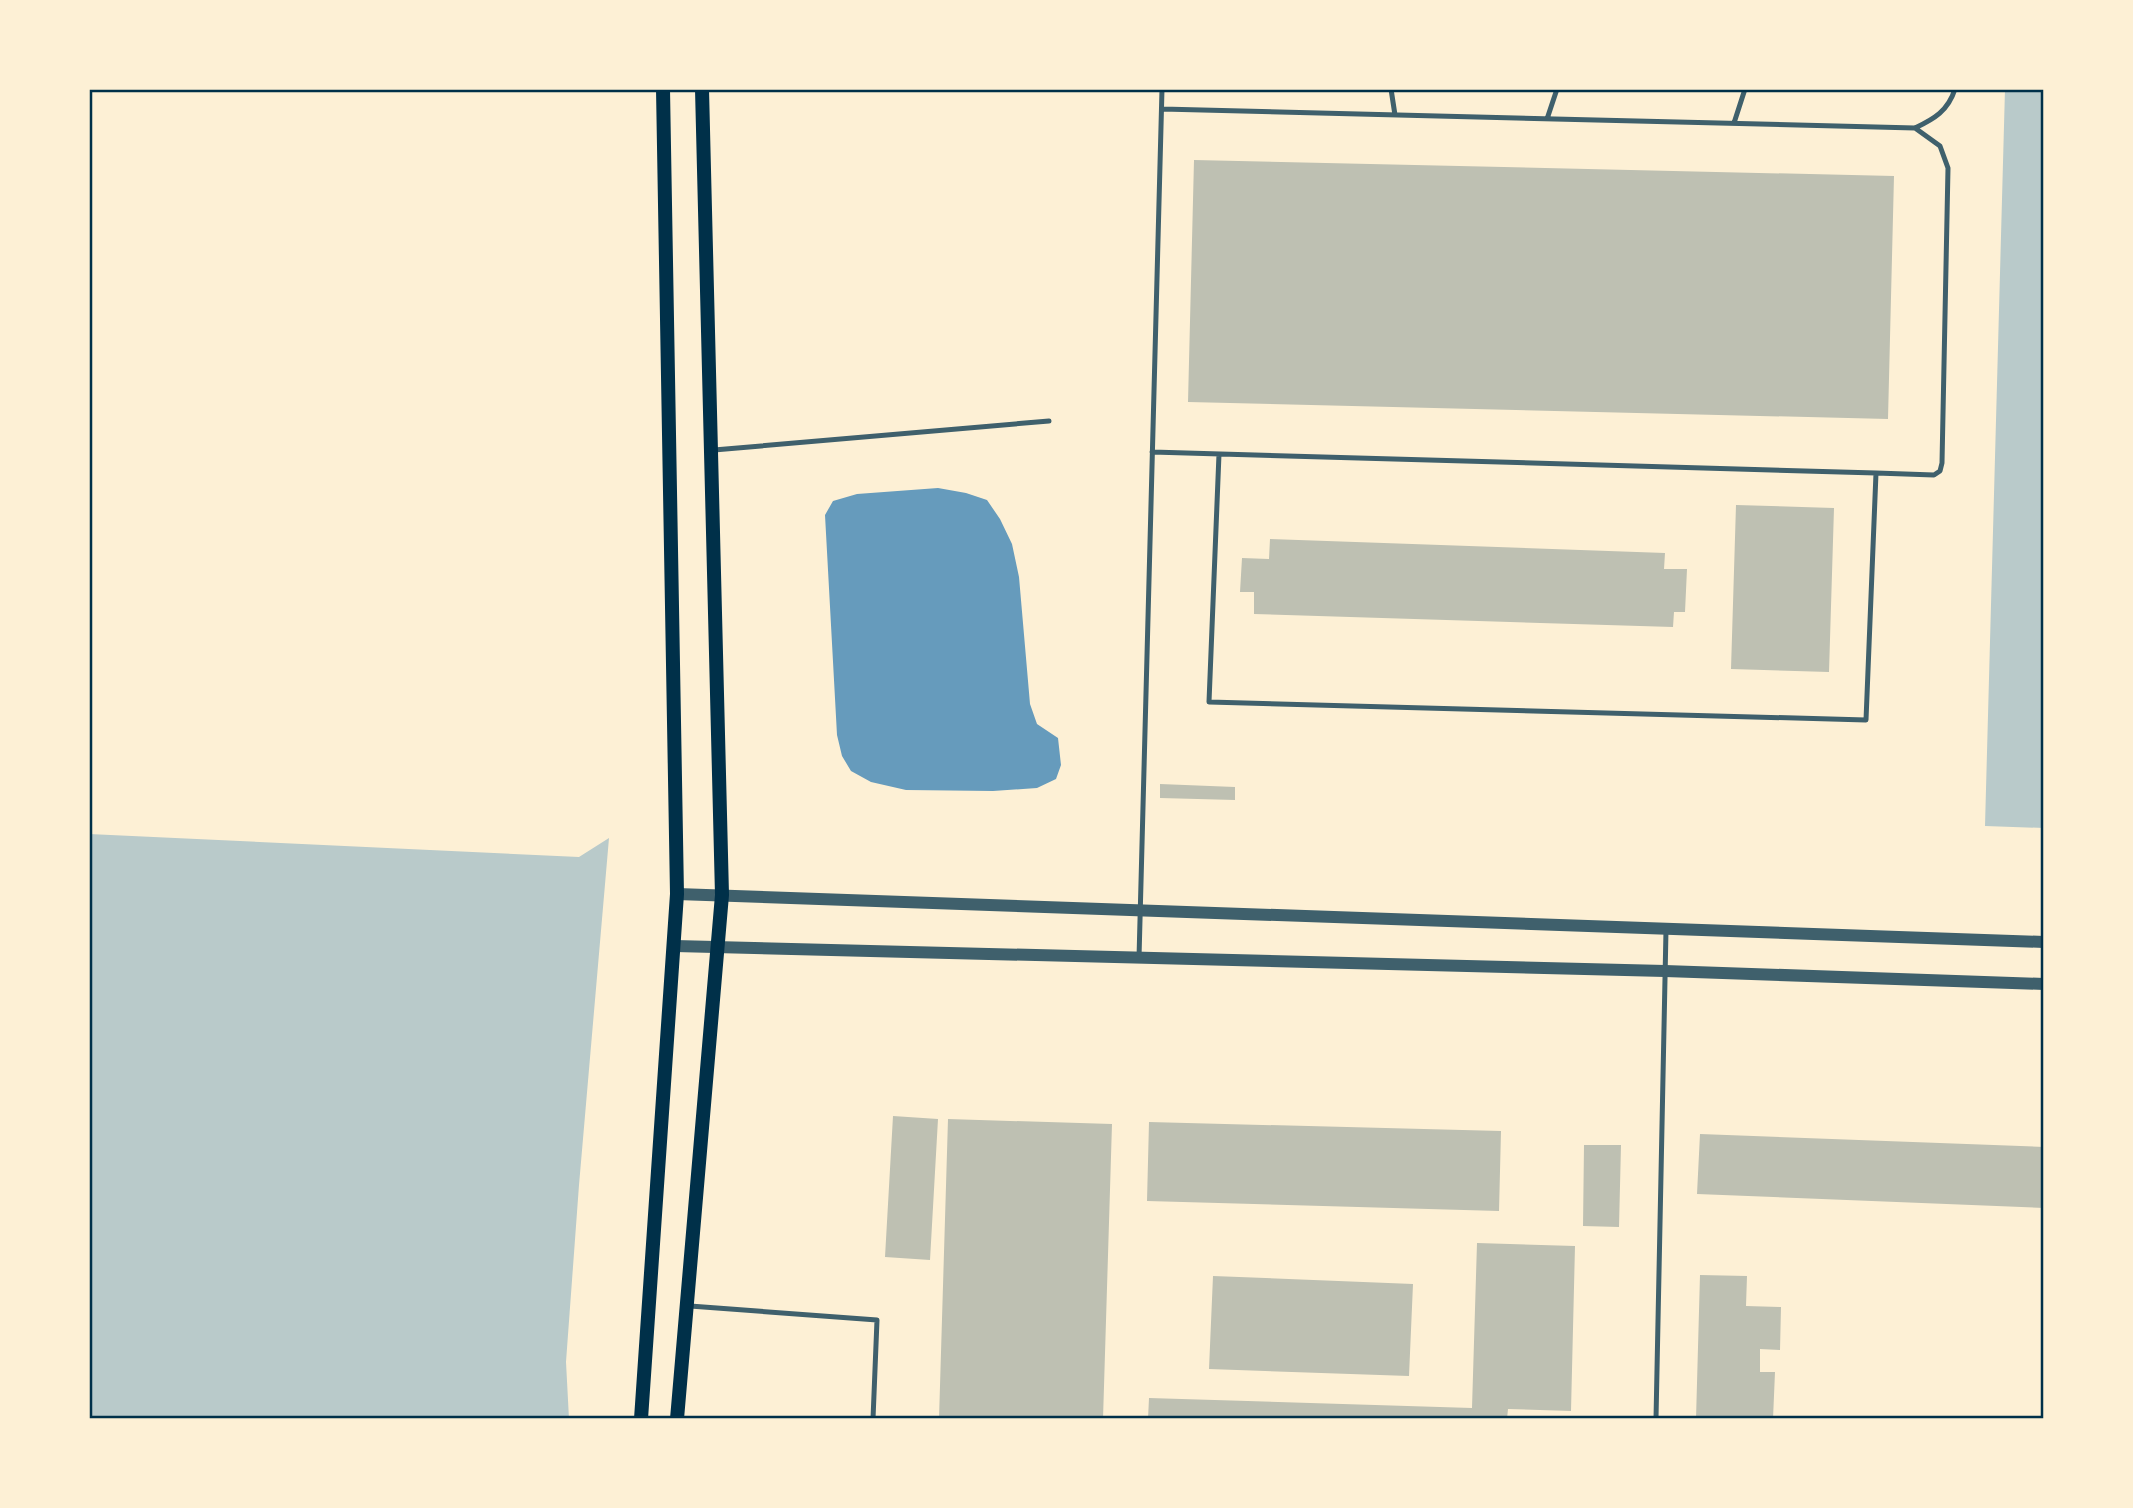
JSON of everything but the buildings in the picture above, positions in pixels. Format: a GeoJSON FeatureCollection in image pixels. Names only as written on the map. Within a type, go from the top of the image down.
{"type":"FeatureCollection","features":[{"type":"Feature","properties":{"kind":"main road"},"geometry":{"type":"LineString","coordinates":[[641,1419],[677,894],[663,89]]}},
{"type":"Feature","properties":{"kind":"main road"},"geometry":{"type":"LineString","coordinates":[[677,1419],[722,895],[702,89]]}},
{"type":"Feature","properties":{"kind":"street"},"geometry":{"type":"LineString","coordinates":[[677,894],[2044,942]]}},
{"type":"Feature","properties":{"kind":"street"},"geometry":{"type":"LineString","coordinates":[[675,946],[1665,971],[2044,984]]}},
{"type":"Feature","properties":{"kind":"lane"},"geometry":{"type":"LineString","coordinates":[[1139,958],[1163,89]]}},
{"type":"Feature","properties":{"kind":"lane"},"geometry":{"type":"LineString","coordinates":[[1391,89],[1395,115]]}},
{"type":"Feature","properties":{"kind":"lane"},"geometry":{"type":"LineString","coordinates":[[1547,118],[1557,89]]}},
{"type":"Feature","properties":{"kind":"lane"},"geometry":{"type":"LineString","coordinates":[[1734,123],[1745,89]]}},
{"type":"Feature","properties":{"kind":"lane"},"geometry":{"type":"LineString","coordinates":[[1162,109],[1915,128],[1938,117],[1952,99],[1955,89]]}},
{"type":"Feature","properties":{"kind":"lane"},"geometry":{"type":"LineString","coordinates":[[1152,452],[1934,475],[1940,471],[1942,463],[1948,168],[1940,146],[1915,128]]}},
{"type":"Feature","properties":{"kind":"lane"},"geometry":{"type":"LineString","coordinates":[[711,451],[1049,421]]}},
{"type":"Feature","properties":{"kind":"lane"},"geometry":{"type":"LineString","coordinates":[[1219,454],[1209,702],[1867,720],[1876,472]]}},
{"type":"Feature","properties":{"kind":"lane"},"geometry":{"type":"LineString","coordinates":[[1656,1419],[1666,930]]}},
{"type":"Feature","properties":{"kind":"lane"},"geometry":{"type":"LineString","coordinates":[[687,1306],[877,1320],[873,1419]]}},
{"type":"Feature","properties":{"kind":"shaded area"},"geometry":{"type":"Polygon","coordinates":[[[2005,89],[2044,89],[2044,828],[1985,826],[2005,89]]]}},
{"type":"Feature","properties":{"kind":"shaded area"},"geometry":{"type":"Polygon","coordinates":[[[89,834],[579,857],[609,838],[566,1362],[569,1419],[89,1419],[89,834]]]}},
{"type":"Feature","properties":{"kind":"water"},"geometry":{"type":"Polygon","coordinates":[[[938,488],[987,500],[1012,544],[1019,577],[1030,704],[1037,724],[1058,738],[1061,765],[1056,779],[1037,788],[993,791],[906,790],[871,782],[851,771],[842,756],[837,735],[825,515],[833,501],[857,494],[938,488]]]}}]}
